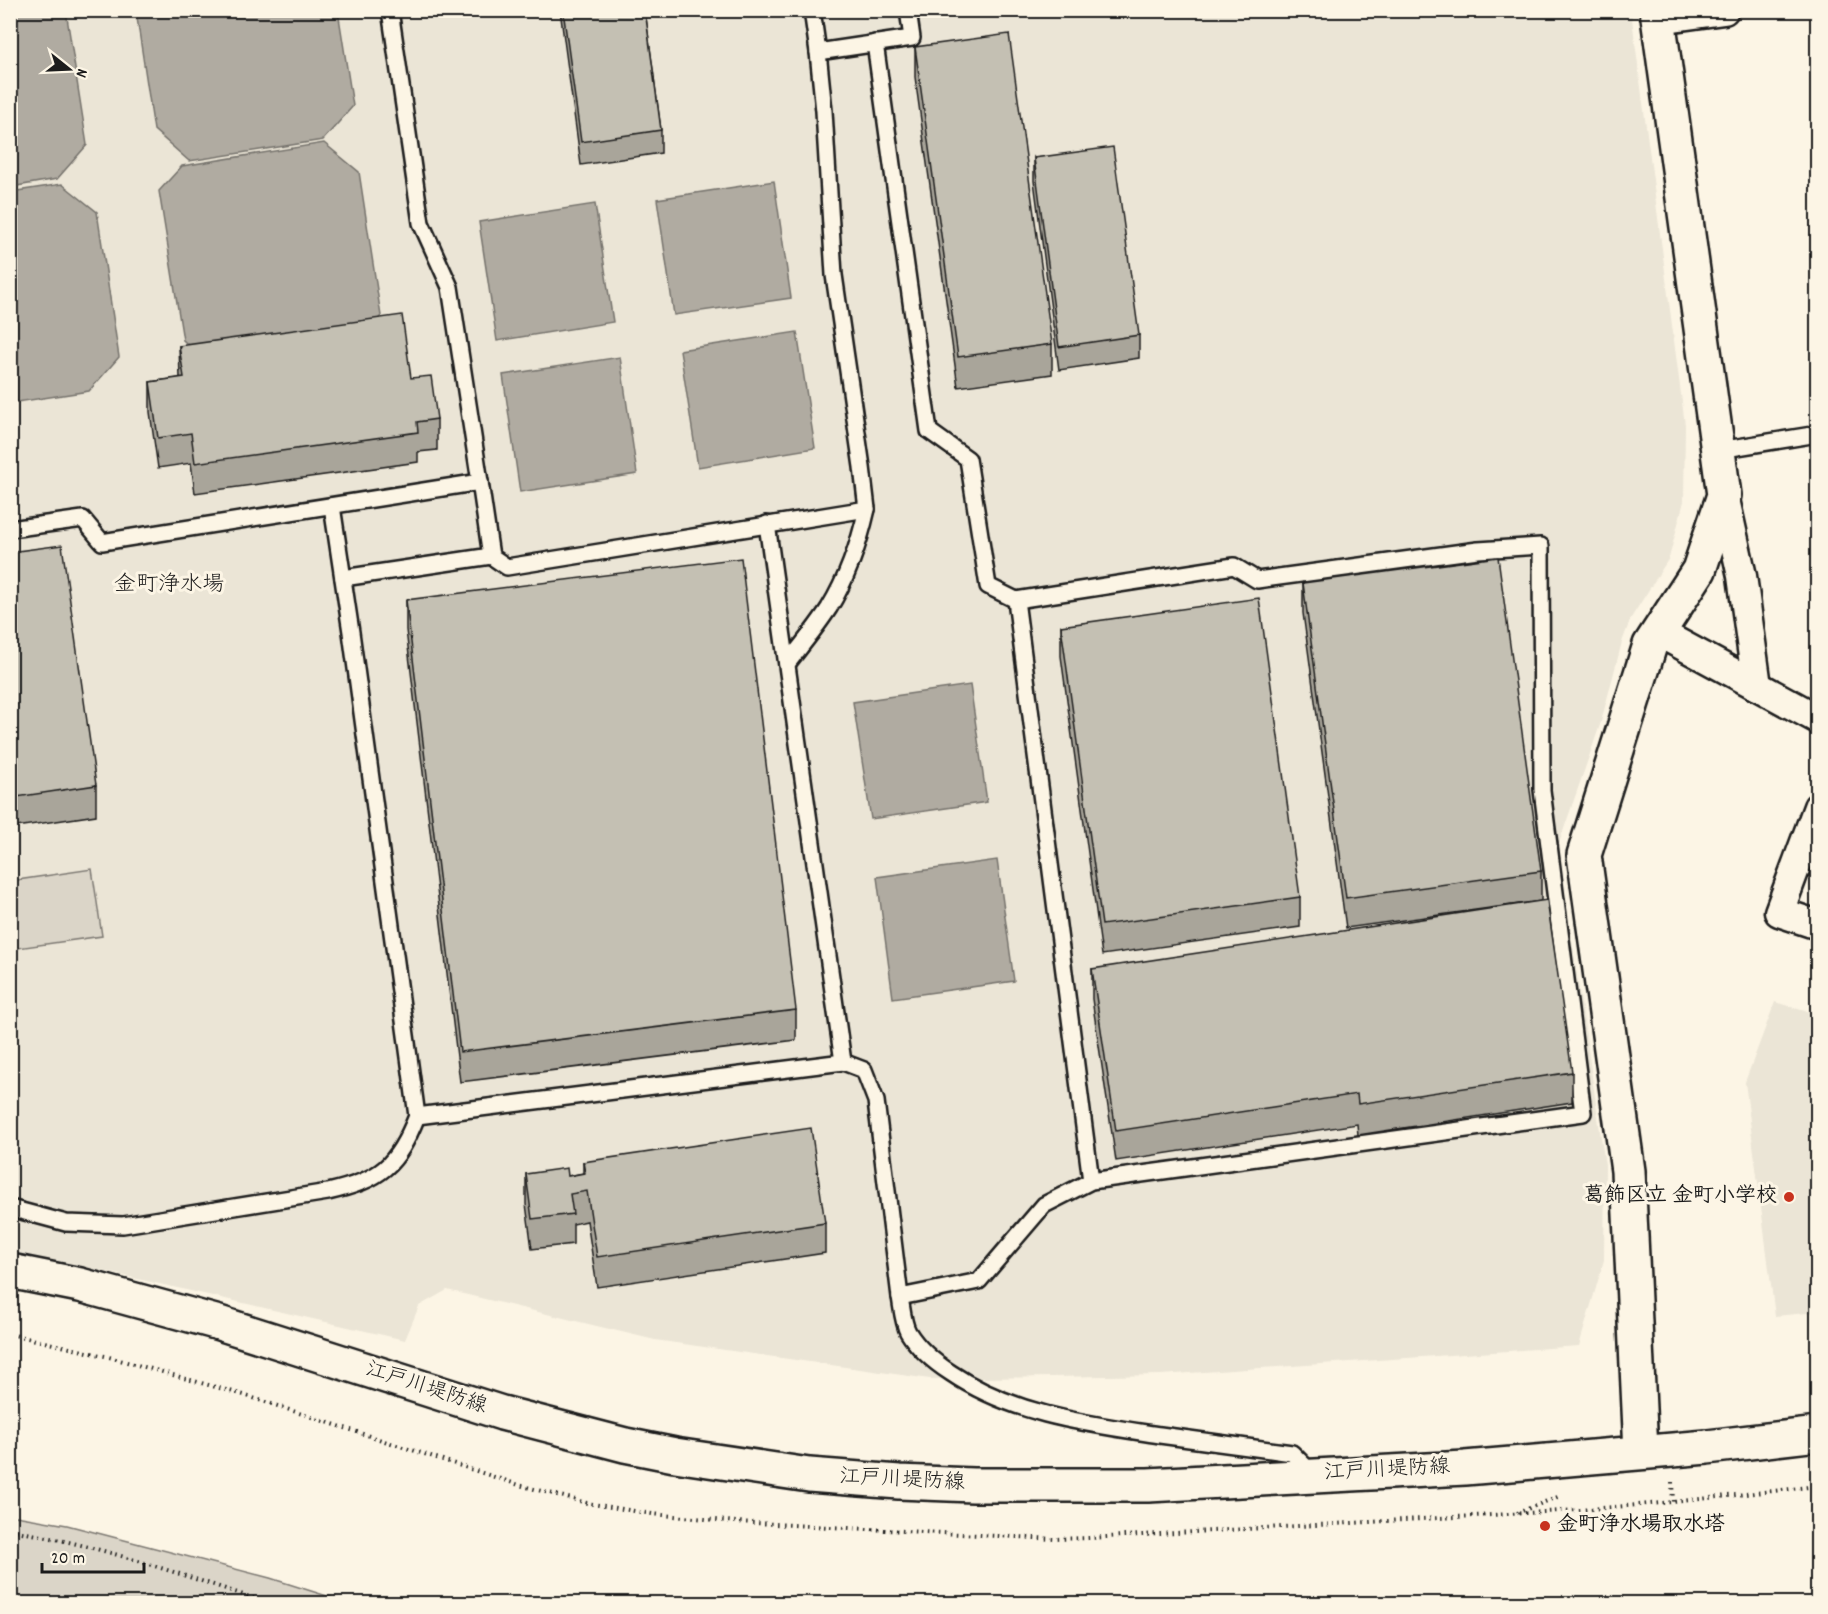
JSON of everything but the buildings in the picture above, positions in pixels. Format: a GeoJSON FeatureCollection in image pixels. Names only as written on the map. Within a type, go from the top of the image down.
{"type":"FeatureCollection","features":[{"type":"Feature","properties":{"kind":"main road"},"geometry":{"type":"LineString","coordinates":[[1641,1452],[1628,1171],[1584,855],[1650,645],[1699,570],[1724,495],[1658,15]]}},
{"type":"Feature","properties":{"kind":"main road","name":"江戸川堤防線"},"geometry":{"type":"LineString","coordinates":[[10,1271],[80,1285],[219,1323],[502,1413],[624,1445],[809,1475],[973,1485],[1148,1485],[1465,1468],[1707,1447],[1818,1434]]}},
{"type":"Feature","properties":{"kind":"street"},"geometry":{"type":"LineString","coordinates":[[1658,15],[1724,10]]}},
{"type":"Feature","properties":{"kind":"street"},"geometry":{"type":"LineString","coordinates":[[1724,495],[1742,576],[1758,686]]}},
{"type":"Feature","properties":{"kind":"street"},"geometry":{"type":"LineString","coordinates":[[1658,632],[1818,719]]}},
{"type":"Feature","properties":{"kind":"street"},"geometry":{"type":"LineString","coordinates":[[1818,807],[1779,912],[1818,925]]}},
{"type":"Feature","properties":{"kind":"lane"},"geometry":{"type":"LineString","coordinates":[[390,10],[421,223],[450,287],[491,556]]}},
{"type":"Feature","properties":{"kind":"lane"},"geometry":{"type":"LineString","coordinates":[[787,664],[828,609],[846,577],[860,541],[867,509],[834,275],[824,111],[819,52],[812,10]]}},
{"type":"Feature","properties":{"kind":"lane"},"geometry":{"type":"LineString","coordinates":[[819,52],[912,38],[908,10]]}},
{"type":"Feature","properties":{"kind":"lane"},"geometry":{"type":"LineString","coordinates":[[875,44],[929,431],[968,459],[988,586],[1016,600],[1234,566],[1257,580],[1478,550],[1541,546],[1542,790],[1583,1113],[1090,1181],[1044,1205],[979,1281],[900,1297]]}},
{"type":"Feature","properties":{"kind":"lane"},"geometry":{"type":"LineString","coordinates":[[1719,450],[1818,434]]}},
{"type":"Feature","properties":{"kind":"lane"},"geometry":{"type":"LineString","coordinates":[[10,530],[83,519],[102,542],[480,482]]}},
{"type":"Feature","properties":{"kind":"lane"},"geometry":{"type":"LineString","coordinates":[[10,1208],[66,1223],[123,1225],[350,1187],[370,1179],[385,1169],[399,1153],[417,1116],[332,506]]}},
{"type":"Feature","properties":{"kind":"lane"},"geometry":{"type":"LineString","coordinates":[[343,578],[491,556],[507,567],[867,509]]}},
{"type":"Feature","properties":{"kind":"lane"},"geometry":{"type":"LineString","coordinates":[[767,524],[843,1062]]}},
{"type":"Feature","properties":{"kind":"lane"},"geometry":{"type":"LineString","coordinates":[[1016,600],[1090,1181]]}},
{"type":"Feature","properties":{"kind":"lane"},"geometry":{"type":"LineString","coordinates":[[417,1116],[843,1062],[864,1071],[876,1101],[900,1297],[906,1330],[920,1349],[966,1383],[1020,1407],[1086,1424],[1292,1453],[1314,1475]]}},
{"type":"Feature","properties":{"kind":"path"},"geometry":{"type":"LineString","coordinates":[[10,1334],[109,1357],[244,1395],[519,1485],[587,1503],[652,1514],[759,1523],[1053,1539],[1524,1513],[1673,1502],[1818,1486]]}},
{"type":"Feature","properties":{"kind":"path"},"geometry":{"type":"LineString","coordinates":[[1673,1495],[1673,1502]]}},
{"type":"Feature","properties":{"kind":"path"},"geometry":{"type":"LineString","coordinates":[[10,1530],[39,1535],[150,1564],[271,1604]]}},
{"type":"Feature","properties":{"kind":"shaded area"},"geometry":{"type":"Polygon","coordinates":[[[11,10],[66,11],[87,145],[57,179],[11,187],[11,10]]]}},
{"type":"Feature","properties":{"kind":"shaded area","name":"金町浄水場"},"geometry":{"type":"Polygon","coordinates":[[[10,11],[1631,11],[1685,425],[1684,501],[1669,558],[1631,618],[1622,642],[1601,722],[1558,846],[1605,1165],[1604,1260],[1579,1346],[1161,1375],[930,1379],[655,1340],[447,1290],[419,1306],[405,1340],[11,1252],[10,11]]]}},
{"type":"Feature","properties":{"kind":"shaded area"},"geometry":{"type":"Polygon","coordinates":[[[136,11],[338,11],[353,106],[323,140],[189,161],[154,130],[136,11]]]}},
{"type":"Feature","properties":{"kind":"shaded area"},"geometry":{"type":"Polygon","coordinates":[[[324,143],[359,172],[381,316],[351,350],[217,371],[183,340],[159,191],[182,166],[324,143]]]}},
{"type":"Feature","properties":{"kind":"shaded area"},"geometry":{"type":"Polygon","coordinates":[[[774,181],[791,298],[674,315],[657,199],[774,181]]]}},
{"type":"Feature","properties":{"kind":"shaded area"},"geometry":{"type":"Polygon","coordinates":[[[62,184],[97,212],[119,357],[89,391],[11,403],[11,192],[62,184]]]}},
{"type":"Feature","properties":{"kind":"shaded area"},"geometry":{"type":"Polygon","coordinates":[[[595,204],[613,322],[497,341],[479,222],[595,204]]]}},
{"type":"Feature","properties":{"kind":"shaded area"},"geometry":{"type":"Polygon","coordinates":[[[797,332],[815,448],[698,467],[680,350],[797,332]]]}},
{"type":"Feature","properties":{"kind":"shaded area"},"geometry":{"type":"Polygon","coordinates":[[[620,357],[637,474],[520,492],[503,375],[620,357]]]}},
{"type":"Feature","properties":{"kind":"shaded area"},"geometry":{"type":"Polygon","coordinates":[[[970,685],[987,802],[871,819],[853,702],[970,685]]]}},
{"type":"Feature","properties":{"kind":"shaded area"},"geometry":{"type":"Polygon","coordinates":[[[997,860],[1014,981],[893,998],[877,877],[997,860]]]}},
{"type":"Feature","properties":{"kind":"shaded area"},"geometry":{"type":"Polygon","coordinates":[[[92,869],[102,936],[11,949],[11,881],[92,869]]]}},
{"type":"Feature","properties":{"kind":"shaded area","name":"葛飾区立 金町小学校"},"geometry":{"type":"Polygon","coordinates":[[[1775,1002],[1818,1015],[1817,1312],[1775,1316],[1745,1082],[1775,1002]]]}},
{"type":"Feature","properties":{"kind":"shaded area"},"geometry":{"type":"Polygon","coordinates":[[[10,1515],[67,1525],[270,1578],[349,1603],[11,1603],[10,1515]]]}},
{"type":"Feature","properties":{"kind":"place","name":"葛飾区立 金町小学校"},"geometry":{"type":"Point","coordinates":[1789,1197]}},
{"type":"Feature","properties":{"kind":"place","name":"金町浄水場取水塔"},"geometry":{"type":"Point","coordinates":[1545,1526]}},
{"type":"Feature","properties":{"kind":"district","name":"金町浄水場"},"geometry":{"type":"Point","coordinates":[169,585]}}]}
